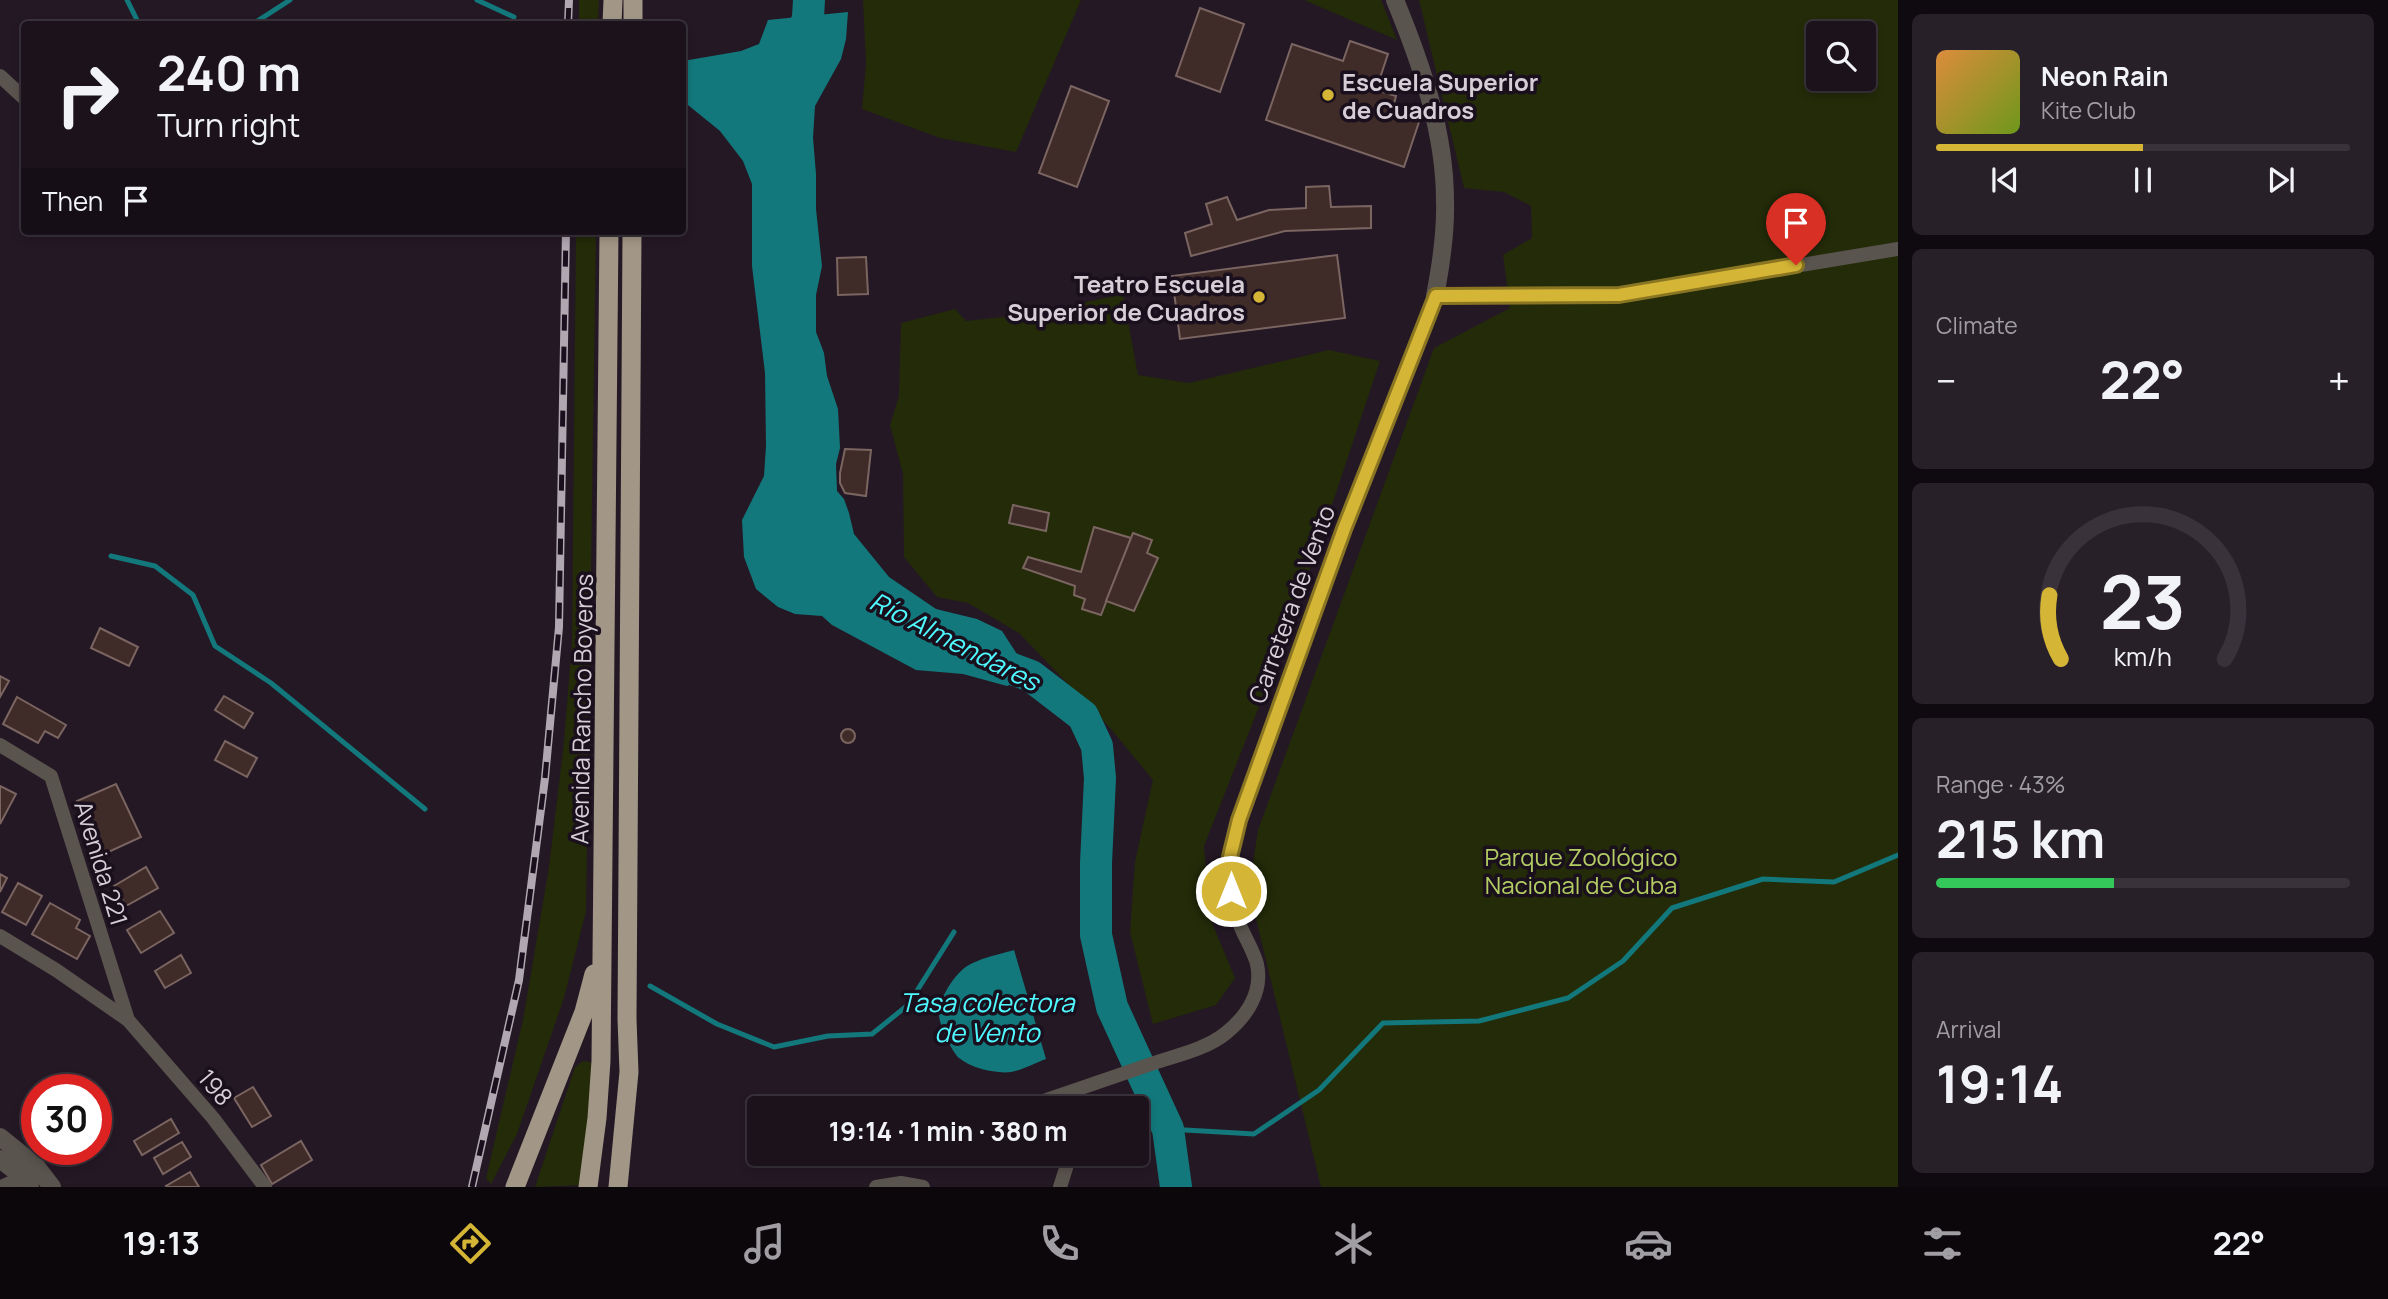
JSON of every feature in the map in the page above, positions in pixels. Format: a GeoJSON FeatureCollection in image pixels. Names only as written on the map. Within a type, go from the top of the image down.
{"type":"FeatureCollection","features":[{"type":"Feature","properties":{"kind":"highway"},"geometry":{"type":"LineString","coordinates":[[612,21],[613,0]]}},
{"type":"Feature","properties":{"kind":"highway"},"geometry":{"type":"LineString","coordinates":[[633,0],[633,21]]}},
{"type":"Feature","properties":{"kind":"highway","name":"Avenida Rancho Boyeros"},"geometry":{"type":"LineString","coordinates":[[588,1187],[601,1061],[610,235]]}},
{"type":"Feature","properties":{"kind":"highway","name":"Avenida Rancho Boyeros"},"geometry":{"type":"LineString","coordinates":[[618,1187],[629,1072],[627,1019],[632,235]]}},
{"type":"Feature","properties":{"kind":"highway"},"geometry":{"type":"LineString","coordinates":[[515,1187],[584,1012],[597,962],[603,917]]}},
{"type":"Feature","properties":{"kind":"street","name":"Carretera de Vento"},"geometry":{"type":"LineString","coordinates":[[1069,1096],[1191,1051],[1224,1035],[1245,1016],[1259,984],[1257,964],[1239,921],[1231,891],[1230,857],[1239,820],[1344,529],[1436,296],[1446,197],[1440,142],[1418,57],[1395,0]]}},
{"type":"Feature","properties":{"kind":"street"},"geometry":{"type":"LineString","coordinates":[[0,76],[21,95]]}},
{"type":"Feature","properties":{"kind":"street"},"geometry":{"type":"LineString","coordinates":[[1436,296],[1619,295],[1898,248]]}},
{"type":"Feature","properties":{"kind":"street","name":"Avenida 221"},"geometry":{"type":"LineString","coordinates":[[0,746],[51,776],[128,1020]]}},
{"type":"Feature","properties":{"kind":"street"},"geometry":{"type":"LineString","coordinates":[[0,936],[56,970],[128,1020]]}},
{"type":"Feature","properties":{"kind":"street","name":"198"},"geometry":{"type":"LineString","coordinates":[[128,1020],[213,1118],[265,1187]]}},
{"type":"Feature","properties":{"kind":"street"},"geometry":{"type":"LineString","coordinates":[[0,1137],[29,1177]]}},
{"type":"Feature","properties":{"kind":"street"},"geometry":{"type":"LineString","coordinates":[[0,1159],[52,1187]]}},
{"type":"Feature","properties":{"kind":"street"},"geometry":{"type":"LineString","coordinates":[[1060,1187],[1067,1166]]}},
{"type":"Feature","properties":{"kind":"street"},"geometry":{"type":"LineString","coordinates":[[1,1187],[29,1177]]}},
{"type":"Feature","properties":{"kind":"street"},"geometry":{"type":"LineString","coordinates":[[876,1187],[901,1183],[923,1187]]}},
{"type":"Feature","properties":{"kind":"green space"},"geometry":{"type":"Polygon","coordinates":[[[579,0],[599,0],[598,21],[579,21],[579,0]]]}},
{"type":"Feature","properties":{"kind":"green space"},"geometry":{"type":"Polygon","coordinates":[[[863,0],[1081,0],[1016,152],[940,138],[862,109],[866,63],[863,0]]]}},
{"type":"Feature","properties":{"kind":"green space"},"geometry":{"type":"Polygon","coordinates":[[[1304,0],[1381,0],[1397,40],[1304,0]]]}},
{"type":"Feature","properties":{"kind":"green space","name":"Parque Zoológico Nacional de Cuba"},"geometry":{"type":"Polygon","coordinates":[[[1419,0],[1898,0],[1898,1187],[1321,1187],[1249,890],[1258,830],[1434,348],[1510,308],[1503,255],[1532,238],[1531,206],[1504,192],[1464,188],[1419,0]]]}},
{"type":"Feature","properties":{"kind":"green space"},"geometry":{"type":"Polygon","coordinates":[[[576,235],[596,235],[586,911],[564,998],[517,1134],[491,1184],[486,1178],[523,1020],[549,867],[564,742],[572,642],[576,235]]]}},
{"type":"Feature","properties":{"kind":"green space"},"geometry":{"type":"Polygon","coordinates":[[[1123,294],[1138,375],[1189,383],[1329,350],[1380,361],[1276,664],[1204,846],[1210,918],[1235,978],[1216,1005],[1153,1024],[1130,932],[1135,862],[1153,780],[1110,728],[1019,633],[968,603],[937,597],[904,557],[903,474],[890,425],[899,396],[901,323],[955,309],[966,321],[1032,314],[1123,294]]]}},
{"type":"Feature","properties":{"kind":"green space"},"geometry":{"type":"Polygon","coordinates":[[[583,1061],[590,1062],[594,1067],[582,1185],[535,1187],[575,1067],[583,1061]]]}},
{"type":"Feature","properties":{"kind":"water"},"geometry":{"type":"Polygon","coordinates":[[[848,12],[841,59],[815,106],[813,138],[822,266],[816,295],[816,332],[838,409],[840,448],[836,464],[837,491],[844,499],[854,534],[889,577],[936,609],[977,619],[1002,631],[1031,676],[1007,686],[963,674],[916,670],[832,625],[822,616],[795,614],[778,607],[756,589],[744,557],[742,520],[764,476],[766,446],[765,373],[752,266],[752,184],[743,161],[720,131],[686,103],[686,60],[741,51],[759,44],[768,20],[848,12]]]}},
{"type":"Feature","properties":{"kind":"water","name":"Tasa colectora de Vento"},"geometry":{"type":"Polygon","coordinates":[[[1014,950],[1046,1059],[1011,1072],[984,1070],[964,1062],[953,1050],[943,1031],[939,1015],[941,1003],[949,986],[965,968],[986,958],[1014,950]]]}},
{"type":"Feature","properties":{"kind":"building"},"geometry":{"type":"Polygon","coordinates":[[[1200,8],[1244,24],[1220,92],[1176,76],[1200,8]]]}},
{"type":"Feature","properties":{"kind":"building"},"geometry":{"type":"Polygon","coordinates":[[[1350,41],[1388,54],[1376,90],[1396,96],[1394,104],[1422,113],[1404,167],[1266,120],[1292,44],[1343,61],[1350,41]]]}},
{"type":"Feature","properties":{"kind":"building"},"geometry":{"type":"Polygon","coordinates":[[[1071,86],[1109,101],[1077,187],[1039,173],[1071,86]]]}},
{"type":"Feature","properties":{"kind":"building"},"geometry":{"type":"Polygon","coordinates":[[[1329,186],[1331,207],[1371,206],[1371,228],[1285,231],[1191,256],[1185,233],[1212,224],[1206,204],[1227,197],[1237,220],[1269,210],[1306,208],[1306,187],[1329,186]]]}},
{"type":"Feature","properties":{"kind":"building","name":"Teatro Escuela Superior de Cuadros"},"geometry":{"type":"Polygon","coordinates":[[[1337,255],[1345,318],[1180,339],[1172,276],[1337,255]]]}},
{"type":"Feature","properties":{"kind":"building"},"geometry":{"type":"Polygon","coordinates":[[[866,257],[868,294],[838,295],[837,258],[866,257]]]}},
{"type":"Feature","properties":{"kind":"building"},"geometry":{"type":"Polygon","coordinates":[[[845,449],[871,450],[866,496],[845,493],[840,483],[845,449]]]}},
{"type":"Feature","properties":{"kind":"building"},"geometry":{"type":"Polygon","coordinates":[[[1013,505],[1049,513],[1046,531],[1009,523],[1013,505]]]}},
{"type":"Feature","properties":{"kind":"building"},"geometry":{"type":"Polygon","coordinates":[[[1094,527],[1131,538],[1101,615],[1082,609],[1085,599],[1074,595],[1075,586],[1023,568],[1028,557],[1081,572],[1094,527]]]}},
{"type":"Feature","properties":{"kind":"building"},"geometry":{"type":"Polygon","coordinates":[[[1133,533],[1152,540],[1147,553],[1158,558],[1134,611],[1106,601],[1133,533]]]}},
{"type":"Feature","properties":{"kind":"building"},"geometry":{"type":"Polygon","coordinates":[[[100,628],[138,647],[129,666],[91,648],[100,628]]]}},
{"type":"Feature","properties":{"kind":"building"},"geometry":{"type":"Polygon","coordinates":[[[0,676],[9,681],[0,697],[0,676]]]}},
{"type":"Feature","properties":{"kind":"building"},"geometry":{"type":"Polygon","coordinates":[[[224,696],[253,713],[244,728],[215,710],[224,696]]]}},
{"type":"Feature","properties":{"kind":"building"},"geometry":{"type":"Polygon","coordinates":[[[17,697],[66,725],[58,738],[45,731],[38,743],[3,724],[17,697]]]}},
{"type":"Feature","properties":{"kind":"building"},"geometry":{"type":"Polygon","coordinates":[[[848,729],[853,731],[853,741],[848,743],[843,741],[841,736],[843,731],[848,729]]]}},
{"type":"Feature","properties":{"kind":"building"},"geometry":{"type":"Polygon","coordinates":[[[225,741],[257,758],[247,777],[215,760],[225,741]]]}},
{"type":"Feature","properties":{"kind":"building"},"geometry":{"type":"Polygon","coordinates":[[[116,784],[141,837],[102,855],[77,801],[116,784]]]}},
{"type":"Feature","properties":{"kind":"building"},"geometry":{"type":"Polygon","coordinates":[[[0,786],[16,794],[0,824],[0,786]]]}},
{"type":"Feature","properties":{"kind":"building"},"geometry":{"type":"Polygon","coordinates":[[[146,867],[158,888],[126,906],[114,886],[146,867]]]}},
{"type":"Feature","properties":{"kind":"building"},"geometry":{"type":"Polygon","coordinates":[[[0,874],[7,878],[0,892],[0,874]]]}},
{"type":"Feature","properties":{"kind":"building"},"geometry":{"type":"Polygon","coordinates":[[[18,883],[42,896],[26,925],[2,912],[18,883]]]}},
{"type":"Feature","properties":{"kind":"building"},"geometry":{"type":"Polygon","coordinates":[[[50,903],[80,920],[76,928],[90,936],[77,959],[32,934],[50,903]]]}},
{"type":"Feature","properties":{"kind":"building"},"geometry":{"type":"Polygon","coordinates":[[[160,911],[174,933],[141,953],[127,930],[160,911]]]}},
{"type":"Feature","properties":{"kind":"building"},"geometry":{"type":"Polygon","coordinates":[[[181,955],[191,973],[165,988],[155,971],[181,955]]]}},
{"type":"Feature","properties":{"kind":"building"},"geometry":{"type":"Polygon","coordinates":[[[253,1087],[271,1116],[252,1127],[234,1098],[253,1087]]]}},
{"type":"Feature","properties":{"kind":"building"},"geometry":{"type":"Polygon","coordinates":[[[171,1119],[179,1133],[142,1155],[134,1141],[171,1119]]]}},
{"type":"Feature","properties":{"kind":"building"},"geometry":{"type":"Polygon","coordinates":[[[301,1141],[312,1160],[272,1184],[261,1165],[301,1141]]]}},
{"type":"Feature","properties":{"kind":"building"},"geometry":{"type":"Polygon","coordinates":[[[182,1142],[191,1157],[163,1174],[154,1158],[182,1142]]]}},
{"type":"Feature","properties":{"kind":"building"},"geometry":{"type":"Polygon","coordinates":[[[190,1172],[199,1187],[166,1186],[190,1172]]]}},
{"type":"Feature","properties":{"kind":"waterway"},"geometry":{"type":"LineString","coordinates":[[127,0],[138,21]]}},
{"type":"Feature","properties":{"kind":"waterway"},"geometry":{"type":"LineString","coordinates":[[258,21],[290,0]]}},
{"type":"Feature","properties":{"kind":"waterway"},"geometry":{"type":"LineString","coordinates":[[477,0],[514,17]]}},
{"type":"Feature","properties":{"kind":"waterway","name":"Río Almendares"},"geometry":{"type":"LineString","coordinates":[[798,56],[808,17],[809,0]]}},
{"type":"Feature","properties":{"kind":"waterway"},"geometry":{"type":"LineString","coordinates":[[111,556],[155,566],[193,595],[215,646],[271,683],[425,809]]}},
{"type":"Feature","properties":{"kind":"waterway","name":"Río Almendares"},"geometry":{"type":"LineString","coordinates":[[991,661],[1031,676],[1083,716],[1097,746],[1100,778],[1096,935],[1112,1007],[1168,1129],[1176,1187]]}},
{"type":"Feature","properties":{"kind":"waterway"},"geometry":{"type":"LineString","coordinates":[[1168,1129],[1254,1134],[1319,1090],[1383,1023],[1479,1021],[1568,998],[1623,961],[1672,908],[1763,879],[1834,882],[1898,855]]}},
{"type":"Feature","properties":{"kind":"waterway"},"geometry":{"type":"LineString","coordinates":[[650,986],[717,1024],[774,1047],[828,1036],[872,1034],[908,1005],[954,932]]}},
{"type":"Feature","properties":{"kind":"railway"},"geometry":{"type":"LineString","coordinates":[[568,21],[569,0]]}},
{"type":"Feature","properties":{"kind":"railway"},"geometry":{"type":"LineString","coordinates":[[472,1187],[519,980],[545,778],[559,627],[566,235]]}},
{"type":"Feature","properties":{"kind":"place","name":"Escuela Superior de Cuadros"},"geometry":{"type":"Point","coordinates":[1328,95]}},
{"type":"Feature","properties":{"kind":"place","name":"Teatro Escuela Superior de Cuadros"},"geometry":{"type":"Point","coordinates":[1259,297]}},
{"type":"Feature","properties":{"kind":"route"},"geometry":{"type":"LineString","coordinates":[[1231,891],[1230,857],[1239,820],[1344,529],[1436,296],[1619,295],[1796,265]]}}]}
